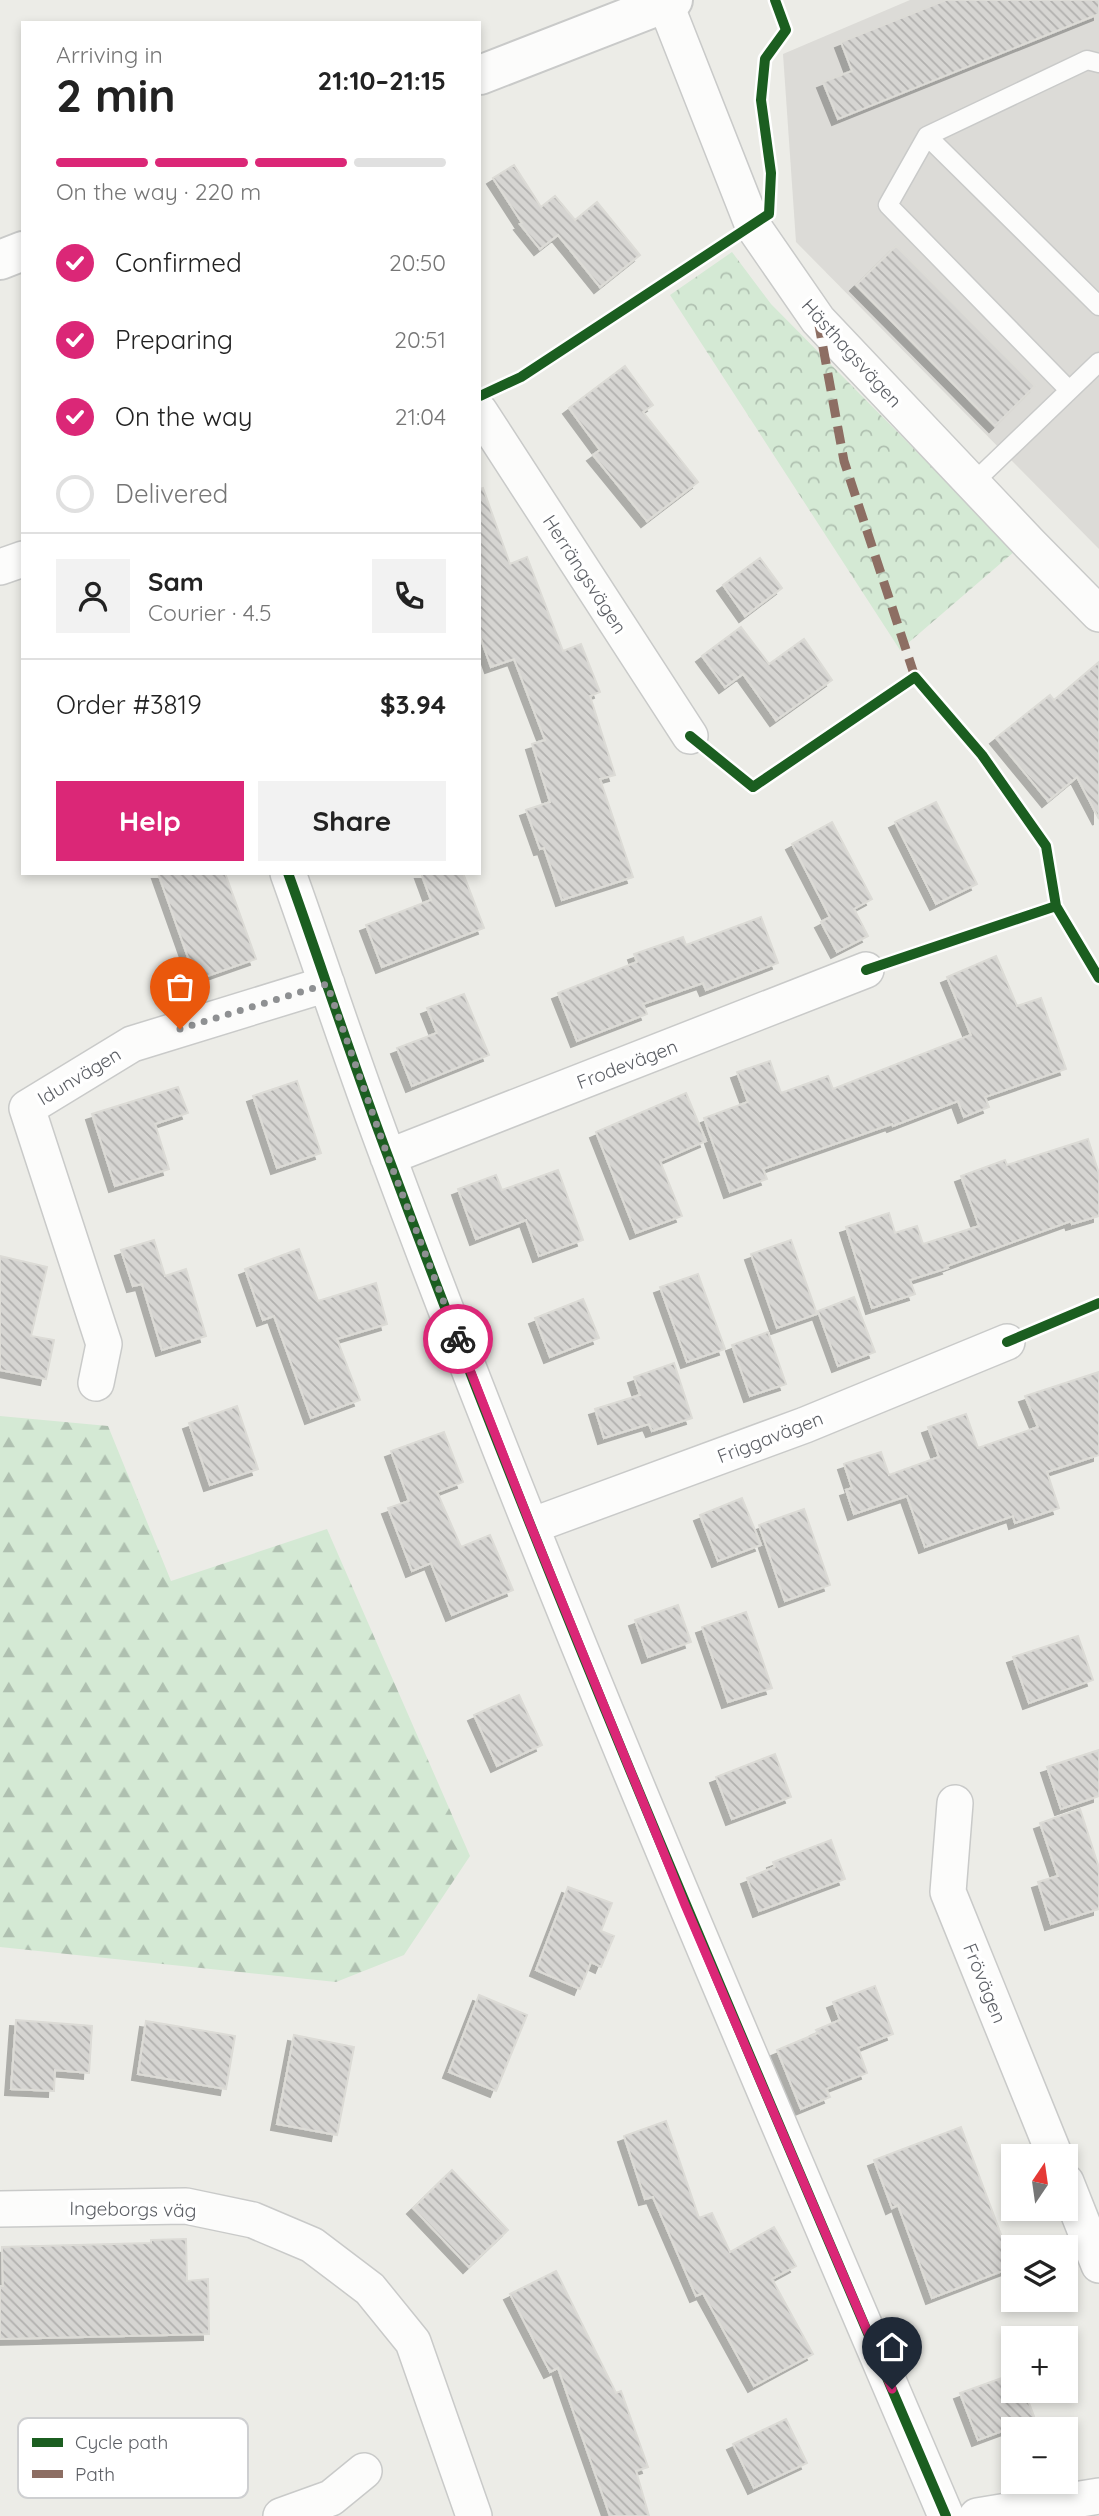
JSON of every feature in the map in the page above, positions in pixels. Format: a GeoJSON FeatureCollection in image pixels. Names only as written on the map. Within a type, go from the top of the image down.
{"type":"FeatureCollection","features":[{"type":"Feature","properties":{"kind":"main road"},"geometry":{"type":"LineString","coordinates":[[481,75],[668,1]]}},
{"type":"Feature","properties":{"kind":"main road"},"geometry":{"type":"LineString","coordinates":[[0,260],[21,252]]}},
{"type":"Feature","properties":{"kind":"street","name":"Hästhagsvägen"},"geometry":{"type":"LineString","coordinates":[[668,1],[753,226],[818,320],[1099,614]]}},
{"type":"Feature","properties":{"kind":"street","name":"Herrängsvägen"},"geometry":{"type":"LineString","coordinates":[[481,414],[690,736]]}},
{"type":"Feature","properties":{"kind":"street"},"geometry":{"type":"LineString","coordinates":[[0,567],[21,560]]}},
{"type":"Feature","properties":{"kind":"street"},"geometry":{"type":"LineString","coordinates":[[289,875],[388,1157],[531,1526],[685,1905],[946,2516]]}},
{"type":"Feature","properties":{"kind":"street","name":"Frodevägen"},"geometry":{"type":"LineString","coordinates":[[388,1157],[866,970]]}},
{"type":"Feature","properties":{"kind":"street","name":"Idunvägen"},"geometry":{"type":"LineString","coordinates":[[96,1383],[104,1344],[13,1108],[132,1044],[327,984]]}},
{"type":"Feature","properties":{"kind":"street","name":"Friggavägen"},"geometry":{"type":"LineString","coordinates":[[531,1526],[805,1425],[1007,1342]]}},
{"type":"Feature","properties":{"kind":"street","name":"Frövägen"},"geometry":{"type":"LineString","coordinates":[[955,1803],[948,1892],[1050,2144]]}},
{"type":"Feature","properties":{"kind":"street","name":"Ingeborgs väg"},"geometry":{"type":"LineString","coordinates":[[0,2210],[186,2206],[253,2220],[313,2245],[370,2289],[413,2342],[474,2516]]}},
{"type":"Feature","properties":{"kind":"street"},"geometry":{"type":"LineString","coordinates":[[1078,2212],[1099,2265]]}},
{"type":"Feature","properties":{"kind":"street"},"geometry":{"type":"LineString","coordinates":[[281,2516],[331,2498],[364,2470]]}},
{"type":"Feature","properties":{"kind":"street"},"geometry":{"type":"LineString","coordinates":[[977,2516],[1099,2496]]}},
{"type":"Feature","properties":{"kind":"lane"},"geometry":{"type":"LineString","coordinates":[[1068,389],[888,205],[927,136],[1087,60],[1099,63]]}},
{"type":"Feature","properties":{"kind":"lane"},"geometry":{"type":"LineString","coordinates":[[927,136],[1099,306]]}},
{"type":"Feature","properties":{"kind":"lane"},"geometry":{"type":"LineString","coordinates":[[972,484],[1099,362]]}},
{"type":"Feature","properties":{"kind":"shaded area"},"geometry":{"type":"Polygon","coordinates":[[[910,0],[1099,0],[1099,549],[796,242],[783,54],[910,0]]]}},
{"type":"Feature","properties":{"kind":"green space"},"geometry":{"type":"Polygon","coordinates":[[[732,252],[771,304],[1015,551],[900,650],[670,295],[732,252]]]}},
{"type":"Feature","properties":{"kind":"green space"},"geometry":{"type":"Polygon","coordinates":[[[0,1416],[108,1426],[171,1581],[327,1529],[470,1856],[404,1955],[336,1982],[0,1947],[0,1416]]]}},
{"type":"Feature","properties":{"kind":"building"},"geometry":{"type":"Polygon","coordinates":[[[946,0],[1099,0],[1099,14],[838,119],[823,82],[852,71],[841,42],[946,0]]]}},
{"type":"Feature","properties":{"kind":"building"},"geometry":{"type":"Polygon","coordinates":[[[514,165],[541,207],[555,196],[575,220],[597,202],[640,255],[600,287],[558,235],[540,249],[520,224],[522,223],[493,178],[514,165]]]}},
{"type":"Feature","properties":{"kind":"building"},"geometry":{"type":"Polygon","coordinates":[[[896,246],[1035,386],[995,426],[856,285],[896,246]]]}},
{"type":"Feature","properties":{"kind":"building"},"geometry":{"type":"Polygon","coordinates":[[[625,366],[653,405],[643,412],[698,482],[647,521],[593,455],[600,450],[569,408],[625,366]]]}},
{"type":"Feature","properties":{"kind":"building"},"geometry":{"type":"Polygon","coordinates":[[[483,488],[510,564],[527,557],[563,651],[581,644],[600,692],[590,696],[615,775],[600,779],[633,877],[562,900],[544,848],[540,849],[526,810],[550,802],[532,744],[545,740],[514,659],[491,667],[481,639],[483,488]]]}},
{"type":"Feature","properties":{"kind":"building"},"geometry":{"type":"Polygon","coordinates":[[[760,558],[782,588],[745,616],[723,585],[760,558]]]}},
{"type":"Feature","properties":{"kind":"building"},"geometry":{"type":"Polygon","coordinates":[[[741,627],[769,664],[804,639],[832,680],[776,720],[743,674],[725,687],[702,656],[741,627]]]}},
{"type":"Feature","properties":{"kind":"building"},"geometry":{"type":"Polygon","coordinates":[[[1099,662],[1099,819],[1077,777],[1048,801],[996,738],[1050,695],[1054,700],[1099,662]]]}},
{"type":"Feature","properties":{"kind":"building"},"geometry":{"type":"Polygon","coordinates":[[[936,802],[977,884],[936,904],[895,822],[936,802]]]}},
{"type":"Feature","properties":{"kind":"building"},"geometry":{"type":"Polygon","coordinates":[[[832,822],[872,899],[854,909],[868,936],[837,952],[821,922],[830,917],[792,844],[832,822]]]}},
{"type":"Feature","properties":{"kind":"building"},"geometry":{"type":"Polygon","coordinates":[[[159,875],[226,875],[256,959],[196,980],[159,875]]]}},
{"type":"Feature","properties":{"kind":"building"},"geometry":{"type":"Polygon","coordinates":[[[422,875],[464,875],[484,928],[382,967],[366,925],[431,900],[422,875]]]}},
{"type":"Feature","properties":{"kind":"building"},"geometry":{"type":"Polygon","coordinates":[[[761,917],[778,963],[706,990],[703,983],[643,1004],[647,1014],[577,1041],[558,993],[637,962],[634,954],[683,937],[686,945],[761,917]]]}},
{"type":"Feature","properties":{"kind":"building"},"geometry":{"type":"Polygon","coordinates":[[[996,956],[1017,1006],[1041,998],[1066,1069],[985,1097],[989,1107],[964,1117],[958,1101],[893,1126],[892,1124],[763,1169],[767,1179],[730,1192],[704,1118],[748,1102],[737,1072],[770,1061],[781,1093],[828,1076],[833,1089],[971,1035],[947,977],[996,956]]]}},
{"type":"Feature","properties":{"kind":"building"},"geometry":{"type":"Polygon","coordinates":[[[464,994],[489,1055],[412,1086],[397,1048],[437,1033],[427,1008],[464,994]]]}},
{"type":"Feature","properties":{"kind":"building"},"geometry":{"type":"Polygon","coordinates":[[[297,1081],[321,1153],[277,1168],[253,1096],[297,1081]]]}},
{"type":"Feature","properties":{"kind":"building"},"geometry":{"type":"Polygon","coordinates":[[[178,1087],[188,1113],[155,1124],[169,1169],[115,1186],[92,1114],[178,1087]]]}},
{"type":"Feature","properties":{"kind":"building"},"geometry":{"type":"Polygon","coordinates":[[[686,1093],[706,1141],[660,1161],[682,1216],[636,1233],[596,1132],[686,1093]]]}},
{"type":"Feature","properties":{"kind":"building"},"geometry":{"type":"Polygon","coordinates":[[[1088,1139],[1099,1174],[1099,1216],[1072,1224],[1071,1221],[910,1280],[915,1294],[872,1308],[846,1227],[889,1213],[895,1233],[917,1226],[923,1244],[979,1226],[961,1176],[1005,1160],[1007,1165],[1088,1139]]]}},
{"type":"Feature","properties":{"kind":"building"},"geometry":{"type":"Polygon","coordinates":[[[558,1170],[583,1240],[539,1256],[526,1220],[476,1239],[458,1189],[496,1175],[502,1190],[558,1170]]]}},
{"type":"Feature","properties":{"kind":"building"},"geometry":{"type":"Polygon","coordinates":[[[154,1240],[165,1276],[186,1269],[206,1336],[162,1350],[142,1284],[133,1286],[121,1250],[154,1240]]]}},
{"type":"Feature","properties":{"kind":"building"},"geometry":{"type":"Polygon","coordinates":[[[791,1240],[817,1314],[777,1328],[751,1254],[791,1240]]]}},
{"type":"Feature","properties":{"kind":"building"},"geometry":{"type":"Polygon","coordinates":[[[299,1249],[318,1301],[376,1283],[387,1324],[337,1339],[360,1400],[311,1418],[274,1316],[263,1320],[245,1269],[299,1249]]]}},
{"type":"Feature","properties":{"kind":"building"},"geometry":{"type":"Polygon","coordinates":[[[0,1256],[47,1267],[31,1336],[54,1340],[46,1379],[0,1370],[0,1256]]]}},
{"type":"Feature","properties":{"kind":"building"},"geometry":{"type":"Polygon","coordinates":[[[698,1274],[725,1349],[687,1362],[660,1287],[698,1274]]]}},
{"type":"Feature","properties":{"kind":"building"},"geometry":{"type":"Polygon","coordinates":[[[854,1297],[875,1352],[838,1366],[818,1311],[854,1297]]]}},
{"type":"Feature","properties":{"kind":"building"},"geometry":{"type":"Polygon","coordinates":[[[583,1299],[599,1338],[550,1357],[535,1318],[583,1299]]]}},
{"type":"Feature","properties":{"kind":"building"},"geometry":{"type":"Polygon","coordinates":[[[768,1332],[786,1384],[750,1396],[732,1345],[768,1332]]]}},
{"type":"Feature","properties":{"kind":"building"},"geometry":{"type":"Polygon","coordinates":[[[674,1363],[692,1418],[652,1431],[649,1424],[604,1438],[595,1409],[640,1395],[634,1377],[674,1363]]]}},
{"type":"Feature","properties":{"kind":"building"},"geometry":{"type":"Polygon","coordinates":[[[1099,1372],[1099,1455],[1047,1472],[1059,1508],[1015,1523],[1013,1516],[925,1547],[907,1496],[854,1514],[846,1490],[852,1488],[844,1464],[881,1452],[889,1475],[939,1457],[928,1427],[966,1414],[978,1448],[1038,1427],[1025,1396],[1099,1372]]]}},
{"type":"Feature","properties":{"kind":"building"},"geometry":{"type":"Polygon","coordinates":[[[237,1406],[258,1469],[210,1485],[189,1423],[237,1406]]]}},
{"type":"Feature","properties":{"kind":"building"},"geometry":{"type":"Polygon","coordinates":[[[444,1432],[463,1482],[437,1492],[461,1547],[490,1535],[513,1590],[452,1615],[431,1563],[412,1571],[388,1508],[409,1501],[391,1451],[444,1432]]]}},
{"type":"Feature","properties":{"kind":"building"},"geometry":{"type":"Polygon","coordinates":[[[742,1498],[761,1545],[718,1561],[700,1515],[742,1498]]]}},
{"type":"Feature","properties":{"kind":"building"},"geometry":{"type":"Polygon","coordinates":[[[804,1509],[830,1585],[785,1601],[759,1525],[804,1509]]]}},
{"type":"Feature","properties":{"kind":"building"},"geometry":{"type":"Polygon","coordinates":[[[678,1605],[691,1642],[648,1657],[635,1620],[678,1605]]]}},
{"type":"Feature","properties":{"kind":"building"},"geometry":{"type":"Polygon","coordinates":[[[746,1612],[772,1688],[728,1702],[702,1627],[746,1612]]]}},
{"type":"Feature","properties":{"kind":"building"},"geometry":{"type":"Polygon","coordinates":[[[1078,1636],[1093,1680],[1029,1703],[1013,1657],[1078,1636]]]}},
{"type":"Feature","properties":{"kind":"building"},"geometry":{"type":"Polygon","coordinates":[[[519,1695],[542,1745],[497,1766],[474,1715],[519,1695]]]}},
{"type":"Feature","properties":{"kind":"building"},"geometry":{"type":"Polygon","coordinates":[[[1099,1750],[1099,1796],[1061,1809],[1047,1767],[1099,1750]]]}},
{"type":"Feature","properties":{"kind":"building"},"geometry":{"type":"Polygon","coordinates":[[[775,1754],[791,1797],[732,1819],[716,1777],[775,1754]]]}},
{"type":"Feature","properties":{"kind":"building"},"geometry":{"type":"Polygon","coordinates":[[[1080,1809],[1099,1868],[1099,1909],[1051,1924],[1038,1882],[1058,1876],[1040,1823],[1080,1809]]]}},
{"type":"Feature","properties":{"kind":"building"},"geometry":{"type":"Polygon","coordinates":[[[831,1840],[845,1879],[759,1911],[747,1878],[775,1867],[773,1862],[831,1840]]]}},
{"type":"Feature","properties":{"kind":"building"},"geometry":{"type":"Polygon","coordinates":[[[568,1887],[612,1903],[601,1931],[614,1936],[601,1967],[591,1962],[580,1989],[536,1970],[568,1887]]]}},
{"type":"Feature","properties":{"kind":"building"},"geometry":{"type":"Polygon","coordinates":[[[875,1986],[893,2034],[858,2048],[867,2073],[826,2089],[830,2097],[801,2109],[777,2050],[818,2033],[816,2030],[840,2020],[833,2002],[875,1986]]]}},
{"type":"Feature","properties":{"kind":"building"},"geometry":{"type":"Polygon","coordinates":[[[479,1995],[527,2015],[496,2091],[449,2072],[479,1995]]]}},
{"type":"Feature","properties":{"kind":"building"},"geometry":{"type":"Polygon","coordinates":[[[16,2020],[92,2026],[89,2073],[55,2070],[54,2091],[11,2089],[16,2020]]]}},
{"type":"Feature","properties":{"kind":"building"},"geometry":{"type":"Polygon","coordinates":[[[146,2021],[235,2036],[226,2089],[138,2074],[146,2021]]]}},
{"type":"Feature","properties":{"kind":"building"},"geometry":{"type":"Polygon","coordinates":[[[294,2035],[354,2047],[337,2135],[277,2124],[294,2035]]]}},
{"type":"Feature","properties":{"kind":"building"},"geometry":{"type":"Polygon","coordinates":[[[666,2121],[699,2218],[712,2213],[730,2252],[774,2227],[796,2266],[772,2279],[813,2354],[754,2386],[703,2293],[696,2296],[653,2197],[645,2199],[624,2136],[666,2121]]]}},
{"type":"Feature","properties":{"kind":"building"},"geometry":{"type":"Polygon","coordinates":[[[961,2127],[1001,2235],[1001,2272],[932,2298],[898,2205],[892,2208],[874,2160],[961,2127]]]}},
{"type":"Feature","properties":{"kind":"building"},"geometry":{"type":"Polygon","coordinates":[[[452,2170],[508,2230],[469,2267],[413,2208],[452,2170]]]}},
{"type":"Feature","properties":{"kind":"building"},"geometry":{"type":"Polygon","coordinates":[[[186,2239],[187,2281],[208,2279],[209,2334],[0,2339],[2,2247],[151,2243],[151,2240],[186,2239]]]}},
{"type":"Feature","properties":{"kind":"building"},"geometry":{"type":"Polygon","coordinates":[[[556,2271],[616,2393],[621,2391],[648,2467],[636,2471],[649,2516],[610,2516],[558,2368],[550,2372],[510,2294],[556,2271]]]}},
{"type":"Feature","properties":{"kind":"building"},"geometry":{"type":"Polygon","coordinates":[[[1001,2378],[1001,2403],[1029,2403],[1034,2417],[1001,2417],[1001,2432],[978,2440],[960,2393],[1001,2378]]]}},
{"type":"Feature","properties":{"kind":"building"},"geometry":{"type":"Polygon","coordinates":[[[786,2419],[807,2463],[754,2488],[733,2444],[786,2419]]]}},
{"type":"Feature","properties":{"kind":"marked path"},"geometry":{"type":"LineString","coordinates":[[818,320],[844,461],[915,677]]}},
{"type":"Feature","properties":{"kind":"cycle path"},"geometry":{"type":"LineString","coordinates":[[481,396],[521,377],[769,214],[771,173],[761,100],[765,59],[786,30],[775,0]]}},
{"type":"Feature","properties":{"kind":"cycle path"},"geometry":{"type":"LineString","coordinates":[[690,736],[753,787],[915,677],[982,755],[1046,846],[1056,906],[1099,978]]}},
{"type":"Feature","properties":{"kind":"cycle path"},"geometry":{"type":"LineString","coordinates":[[289,875],[376,1123],[454,1330],[589,1671],[946,2516]]}},
{"type":"Feature","properties":{"kind":"cycle path"},"geometry":{"type":"LineString","coordinates":[[866,970],[1056,906]]}},
{"type":"Feature","properties":{"kind":"cycle path"},"geometry":{"type":"LineString","coordinates":[[1007,1342],[1099,1303]]}},
{"type":"Feature","properties":{"kind":"way so far"},"geometry":{"type":"LineString","coordinates":[[180,1029],[327,984],[388,1157],[458,1339]]}},
{"type":"Feature","properties":{"kind":"route"},"geometry":{"type":"LineString","coordinates":[[458,1339],[685,1905],[892,2389]]}}]}
